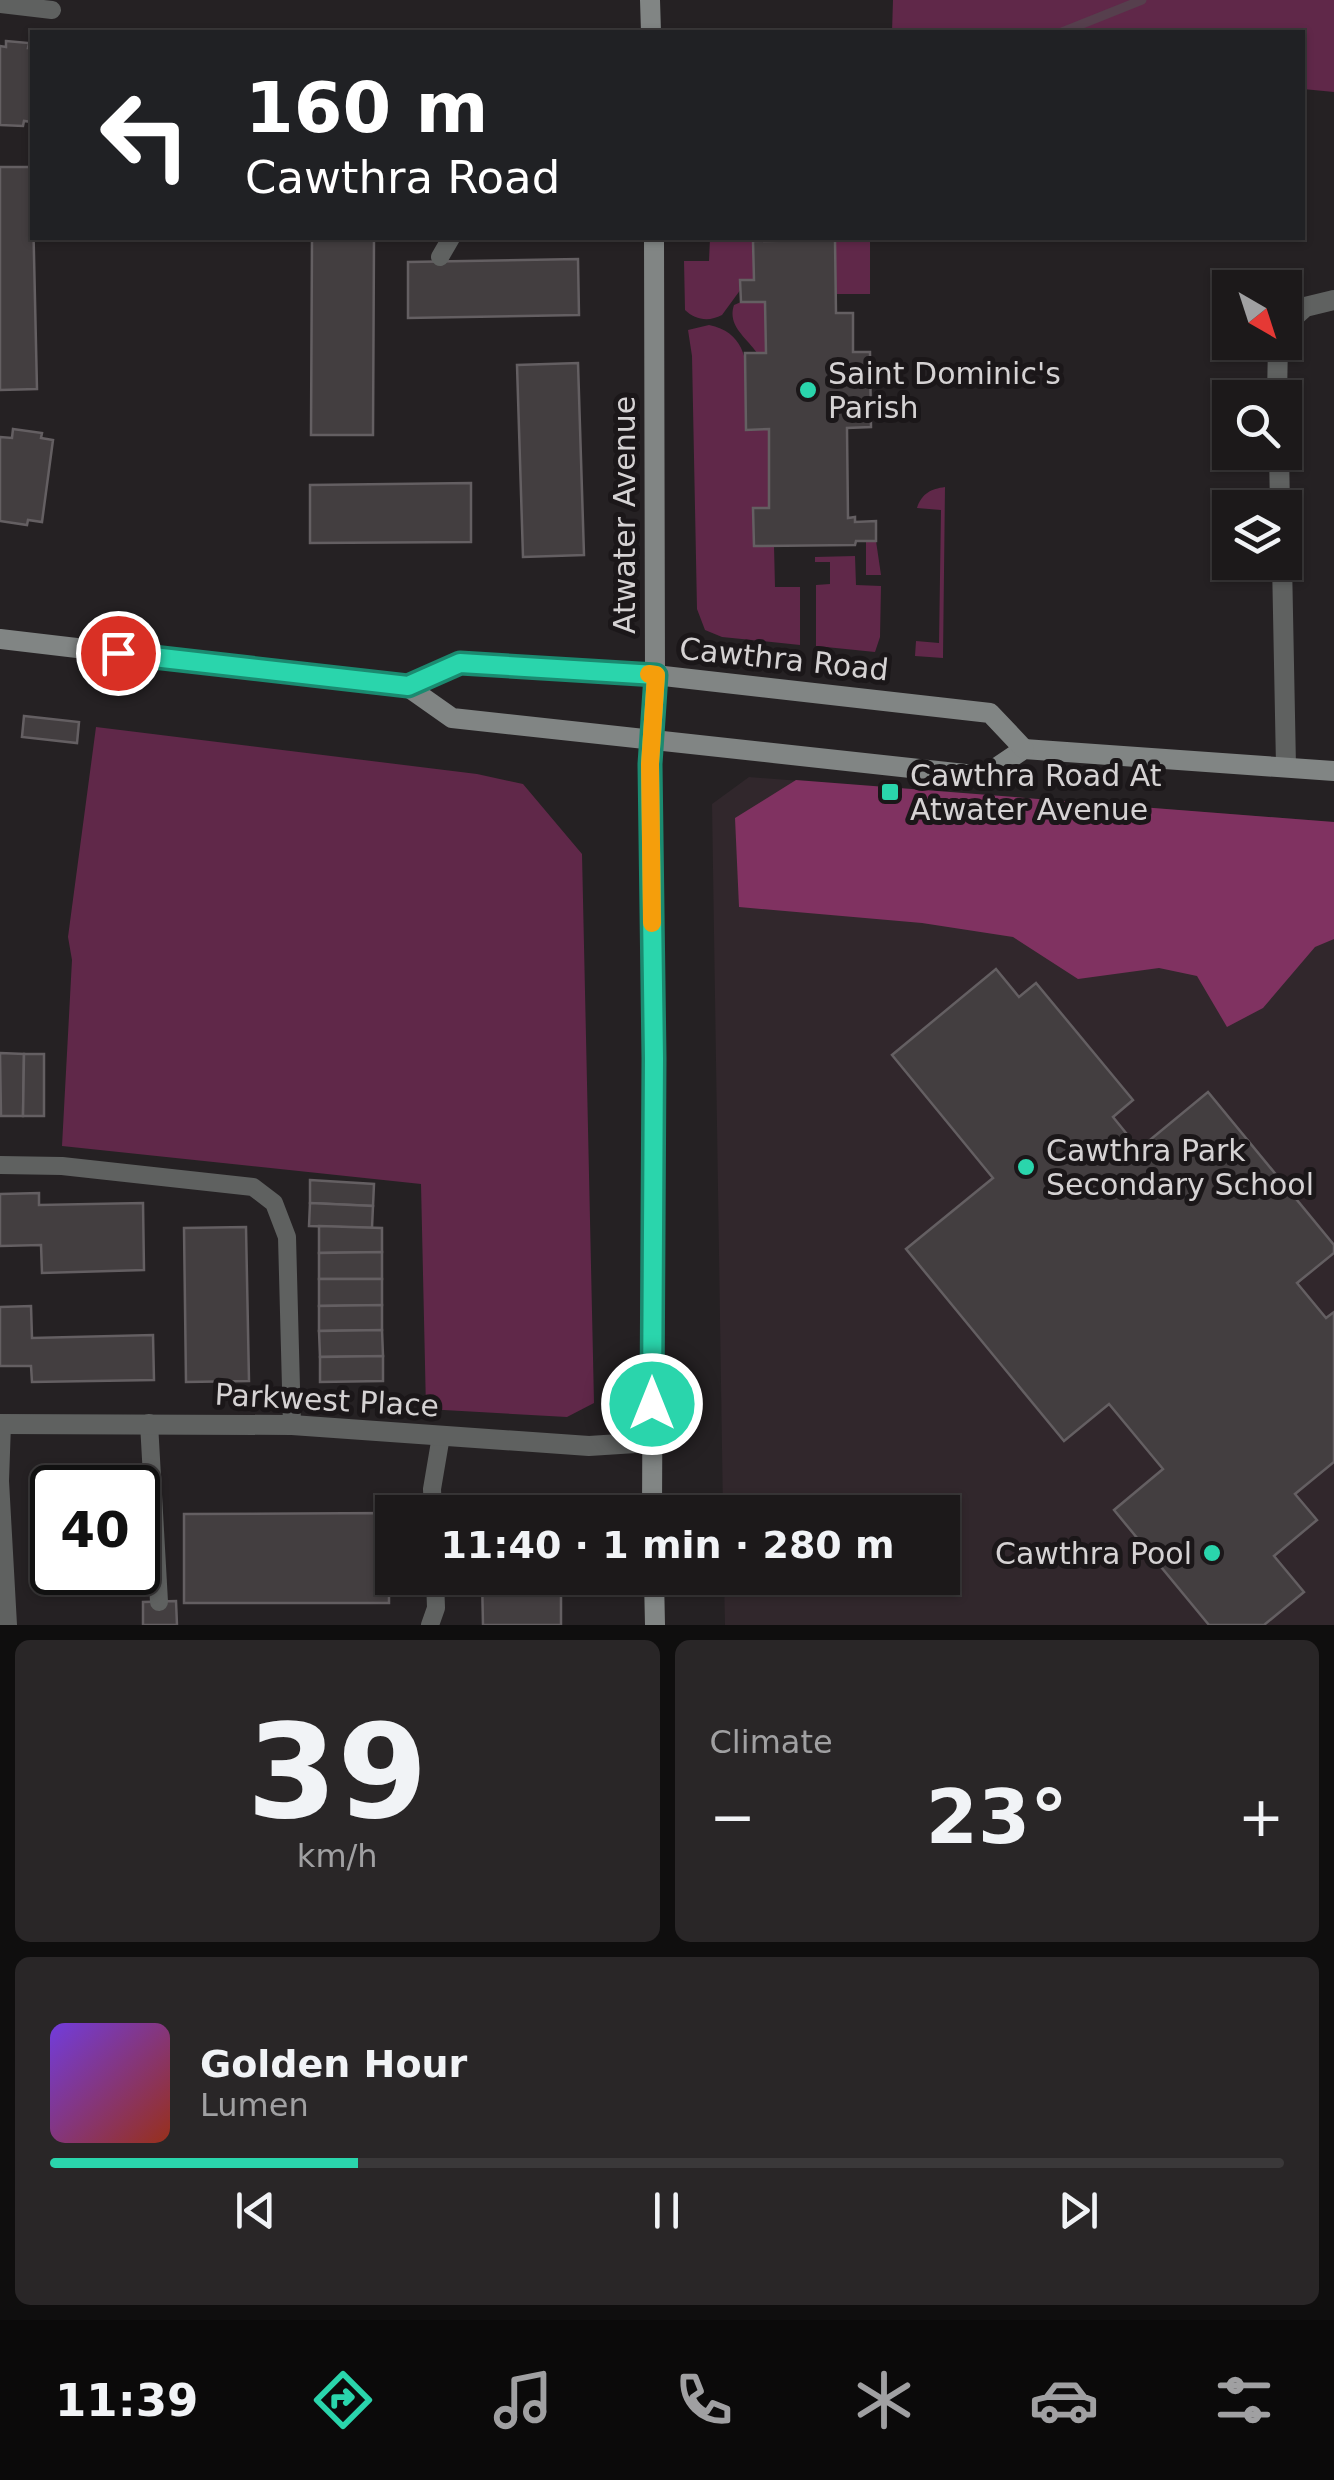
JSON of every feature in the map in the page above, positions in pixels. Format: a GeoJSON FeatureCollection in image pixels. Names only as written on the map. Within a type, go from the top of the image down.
{"type":"FeatureCollection","features":[{"type":"Feature","properties":{"kind":"main road"},"geometry":{"type":"LineString","coordinates":[[650,0],[651,30]]}},
{"type":"Feature","properties":{"kind":"main road","name":"Atwater Avenue"},"geometry":{"type":"LineString","coordinates":[[652,1495],[654,240]]}},
{"type":"Feature","properties":{"kind":"main road"},"geometry":{"type":"LineString","coordinates":[[0,639],[408,686],[452,718],[984,776],[1024,749],[1334,771]]}},
{"type":"Feature","properties":{"kind":"main road","name":"Cawthra Road"},"geometry":{"type":"LineString","coordinates":[[408,686],[460,663],[656,675],[990,713],[1024,749]]}},
{"type":"Feature","properties":{"kind":"main road"},"geometry":{"type":"LineString","coordinates":[[654,1595],[655,1625]]}},
{"type":"Feature","properties":{"kind":"street"},"geometry":{"type":"LineString","coordinates":[[1302,309],[1334,300]]}},
{"type":"Feature","properties":{"kind":"street"},"geometry":{"type":"LineString","coordinates":[[1282,580],[1286,766]]}},
{"type":"Feature","properties":{"kind":"street","name":"Parkwest Place"},"geometry":{"type":"LineString","coordinates":[[1,1424],[150,1422],[292,1426],[590,1446],[651,1442]]}},
{"type":"Feature","properties":{"kind":"lane"},"geometry":{"type":"LineString","coordinates":[[0,4],[52,10]]}},
{"type":"Feature","properties":{"kind":"lane"},"geometry":{"type":"LineString","coordinates":[[440,257],[451,240]]}},
{"type":"Feature","properties":{"kind":"lane"},"geometry":{"type":"LineString","coordinates":[[0,1165],[62,1166],[253,1186],[274,1203],[288,1237],[292,1426]]}},
{"type":"Feature","properties":{"kind":"lane"},"geometry":{"type":"LineString","coordinates":[[150,1422],[159,1602]]}},
{"type":"Feature","properties":{"kind":"lane"},"geometry":{"type":"LineString","coordinates":[[1,1424],[8,1625]]}},
{"type":"Feature","properties":{"kind":"lane"},"geometry":{"type":"LineString","coordinates":[[432,1495],[441,1436]]}},
{"type":"Feature","properties":{"kind":"lane"},"geometry":{"type":"LineString","coordinates":[[430,1625],[436,1595]]}},
{"type":"Feature","properties":{"kind":"shaded area"},"geometry":{"type":"Polygon","coordinates":[[[893,0],[1334,0],[1334,92],[1305,89],[1305,30],[892,30],[893,0]]]}},
{"type":"Feature","properties":{"kind":"shaded area"},"geometry":{"type":"Polygon","coordinates":[[[710,240],[835,240],[754,241],[754,280],[741,280],[741,289],[722,315],[712,319],[698,318],[685,310],[684,261],[709,261],[710,240]]]}},
{"type":"Feature","properties":{"kind":"shaded area"},"geometry":{"type":"Polygon","coordinates":[[[835,240],[870,240],[870,294],[836,294],[835,240]]]}},
{"type":"Feature","properties":{"kind":"shaded area"},"geometry":{"type":"Polygon","coordinates":[[[765,302],[766,353],[757,353],[735,325],[734,305],[765,302]]]}},
{"type":"Feature","properties":{"kind":"shaded area"},"geometry":{"type":"Polygon","coordinates":[[[709,325],[725,331],[743,352],[748,381],[747,430],[769,429],[769,508],[753,509],[754,546],[774,546],[775,587],[800,587],[800,645],[722,637],[705,630],[697,609],[692,356],[688,330],[709,325]]]}},
{"type":"Feature","properties":{"kind":"shaded area"},"geometry":{"type":"Polygon","coordinates":[[[945,487],[943,658],[915,656],[916,641],[939,643],[941,510],[917,508],[928,493],[945,487]]]}},
{"type":"Feature","properties":{"kind":"shaded area"},"geometry":{"type":"Polygon","coordinates":[[[866,541],[876,541],[881,575],[866,575],[866,541]]]}},
{"type":"Feature","properties":{"kind":"shaded area"},"geometry":{"type":"Polygon","coordinates":[[[855,556],[856,585],[881,586],[880,637],[875,652],[816,646],[816,585],[830,584],[830,562],[815,562],[815,557],[855,556]]]}},
{"type":"Feature","properties":{"kind":"shaded area"},"geometry":{"type":"Polygon","coordinates":[[[96,727],[477,774],[523,784],[582,854],[594,1403],[567,1417],[426,1409],[421,1184],[62,1146],[72,960],[68,937],[96,727]]]}},
{"type":"Feature","properties":{"kind":"shaded area","name":"Cawthra Park Secondary School"},"geometry":{"type":"Polygon","coordinates":[[[749,777],[1334,822],[1334,1625],[725,1625],[724,1595],[960,1595],[960,1495],[723,1495],[712,804],[749,777]]]}},
{"type":"Feature","properties":{"kind":"shaded area"},"geometry":{"type":"Polygon","coordinates":[[[796,780],[1334,822],[1334,939],[1315,947],[1263,1008],[1227,1027],[1197,976],[1159,968],[1078,979],[1013,937],[922,923],[739,907],[735,818],[796,780]]]}},
{"type":"Feature","properties":{"kind":"building"},"geometry":{"type":"Polygon","coordinates":[[[6,41],[29,43],[30,122],[24,121],[23,126],[0,125],[0,46],[6,47],[6,41]]]}},
{"type":"Feature","properties":{"kind":"building"},"geometry":{"type":"Polygon","coordinates":[[[0,167],[30,167],[37,389],[0,390],[0,167]]]}},
{"type":"Feature","properties":{"kind":"building"},"geometry":{"type":"Polygon","coordinates":[[[312,240],[374,240],[373,435],[311,435],[312,240]]]}},
{"type":"Feature","properties":{"kind":"building","name":"Saint Dominic's Parish"},"geometry":{"type":"Polygon","coordinates":[[[835,240],[836,313],[853,313],[853,352],[870,352],[871,427],[847,428],[848,518],[855,517],[855,522],[876,521],[876,541],[856,541],[855,545],[754,546],[753,508],[769,508],[769,429],[746,430],[745,353],[766,353],[765,302],[741,302],[740,280],[754,280],[753,241],[835,240]]]}},
{"type":"Feature","properties":{"kind":"building"},"geometry":{"type":"Polygon","coordinates":[[[578,259],[579,315],[408,318],[408,262],[578,259]]]}},
{"type":"Feature","properties":{"kind":"building"},"geometry":{"type":"Polygon","coordinates":[[[578,363],[584,555],[523,557],[517,365],[578,363]]]}},
{"type":"Feature","properties":{"kind":"building"},"geometry":{"type":"Polygon","coordinates":[[[13,429],[42,433],[41,438],[53,440],[42,522],[28,520],[27,525],[0,521],[0,437],[12,438],[13,429]]]}},
{"type":"Feature","properties":{"kind":"building"},"geometry":{"type":"Polygon","coordinates":[[[471,483],[471,542],[310,543],[310,485],[471,483]]]}},
{"type":"Feature","properties":{"kind":"building"},"geometry":{"type":"Polygon","coordinates":[[[24,716],[79,722],[77,743],[22,737],[24,716]]]}},
{"type":"Feature","properties":{"kind":"building"},"geometry":{"type":"Polygon","coordinates":[[[996,969],[1019,997],[1036,983],[1133,1100],[1113,1117],[1139,1149],[1208,1092],[1334,1245],[1334,1253],[1297,1283],[1326,1318],[1334,1312],[1334,1462],[1295,1494],[1317,1520],[1274,1556],[1304,1592],[1264,1625],[1209,1625],[1114,1510],[1163,1469],[1109,1404],[1064,1441],[906,1249],[993,1178],[892,1055],[996,969]]]}},
{"type":"Feature","properties":{"kind":"building"},"geometry":{"type":"Polygon","coordinates":[[[0,1053],[24,1054],[23,1116],[1,1116],[0,1053]]]}},
{"type":"Feature","properties":{"kind":"building"},"geometry":{"type":"Polygon","coordinates":[[[24,1054],[44,1054],[44,1116],[23,1116],[24,1054]]]}},
{"type":"Feature","properties":{"kind":"building"},"geometry":{"type":"Polygon","coordinates":[[[310,1180],[374,1184],[373,1206],[310,1203],[310,1180]]]}},
{"type":"Feature","properties":{"kind":"building"},"geometry":{"type":"Polygon","coordinates":[[[39,1193],[39,1205],[143,1203],[144,1270],[42,1273],[41,1245],[0,1246],[0,1194],[39,1193]]]}},
{"type":"Feature","properties":{"kind":"building"},"geometry":{"type":"Polygon","coordinates":[[[310,1203],[373,1206],[372,1228],[309,1226],[310,1203]]]}},
{"type":"Feature","properties":{"kind":"building"},"geometry":{"type":"Polygon","coordinates":[[[319,1226],[382,1228],[382,1252],[319,1253],[319,1226]]]}},
{"type":"Feature","properties":{"kind":"building"},"geometry":{"type":"Polygon","coordinates":[[[246,1227],[249,1381],[186,1382],[184,1228],[246,1227]]]}},
{"type":"Feature","properties":{"kind":"building"},"geometry":{"type":"Polygon","coordinates":[[[382,1252],[382,1279],[319,1279],[319,1253],[382,1252]]]}},
{"type":"Feature","properties":{"kind":"building"},"geometry":{"type":"Polygon","coordinates":[[[319,1279],[382,1279],[382,1305],[319,1306],[319,1279]]]}},
{"type":"Feature","properties":{"kind":"building"},"geometry":{"type":"Polygon","coordinates":[[[382,1305],[382,1330],[319,1331],[319,1306],[382,1305]]]}},
{"type":"Feature","properties":{"kind":"building"},"geometry":{"type":"Polygon","coordinates":[[[31,1306],[32,1338],[153,1335],[154,1380],[32,1382],[31,1366],[0,1366],[0,1307],[31,1306]]]}},
{"type":"Feature","properties":{"kind":"building"},"geometry":{"type":"Polygon","coordinates":[[[382,1330],[383,1356],[320,1357],[319,1331],[382,1330]]]}},
{"type":"Feature","properties":{"kind":"building"},"geometry":{"type":"Polygon","coordinates":[[[383,1356],[383,1381],[320,1382],[320,1357],[383,1356]]]}},
{"type":"Feature","properties":{"kind":"building"},"geometry":{"type":"Polygon","coordinates":[[[375,1513],[375,1595],[389,1595],[389,1603],[184,1603],[184,1514],[375,1513]]]}},
{"type":"Feature","properties":{"kind":"building"},"geometry":{"type":"Polygon","coordinates":[[[482,1595],[561,1595],[561,1625],[483,1625],[482,1595]]]}},
{"type":"Feature","properties":{"kind":"building"},"geometry":{"type":"Polygon","coordinates":[[[176,1601],[177,1625],[143,1625],[143,1602],[176,1601]]]}},
{"type":"Feature","properties":{"kind":"waterway"},"geometry":{"type":"LineString","coordinates":[[1067,30],[1142,0]]}},
{"type":"Feature","properties":{"kind":"slow traffic"},"geometry":{"type":"LineString","coordinates":[[649,674],[656,675],[650,764],[652,923]]}},
{"type":"Feature","properties":{"kind":"place","name":"Saint Dominic's Parish"},"geometry":{"type":"Point","coordinates":[808,390]}},
{"type":"Feature","properties":{"kind":"place","name":"Cawthra Road At Atwater Avenue"},"geometry":{"type":"Point","coordinates":[890,792]}},
{"type":"Feature","properties":{"kind":"place","name":"Cawthra Park Secondary School"},"geometry":{"type":"Point","coordinates":[1026,1167]}},
{"type":"Feature","properties":{"kind":"place","name":"Cawthra Pool"},"geometry":{"type":"Point","coordinates":[1212,1553]}},
{"type":"Feature","properties":{"kind":"route"},"geometry":{"type":"LineString","coordinates":[[118,653],[408,686],[460,663],[656,675],[650,764],[654,1058],[652,1404]]}}]}
